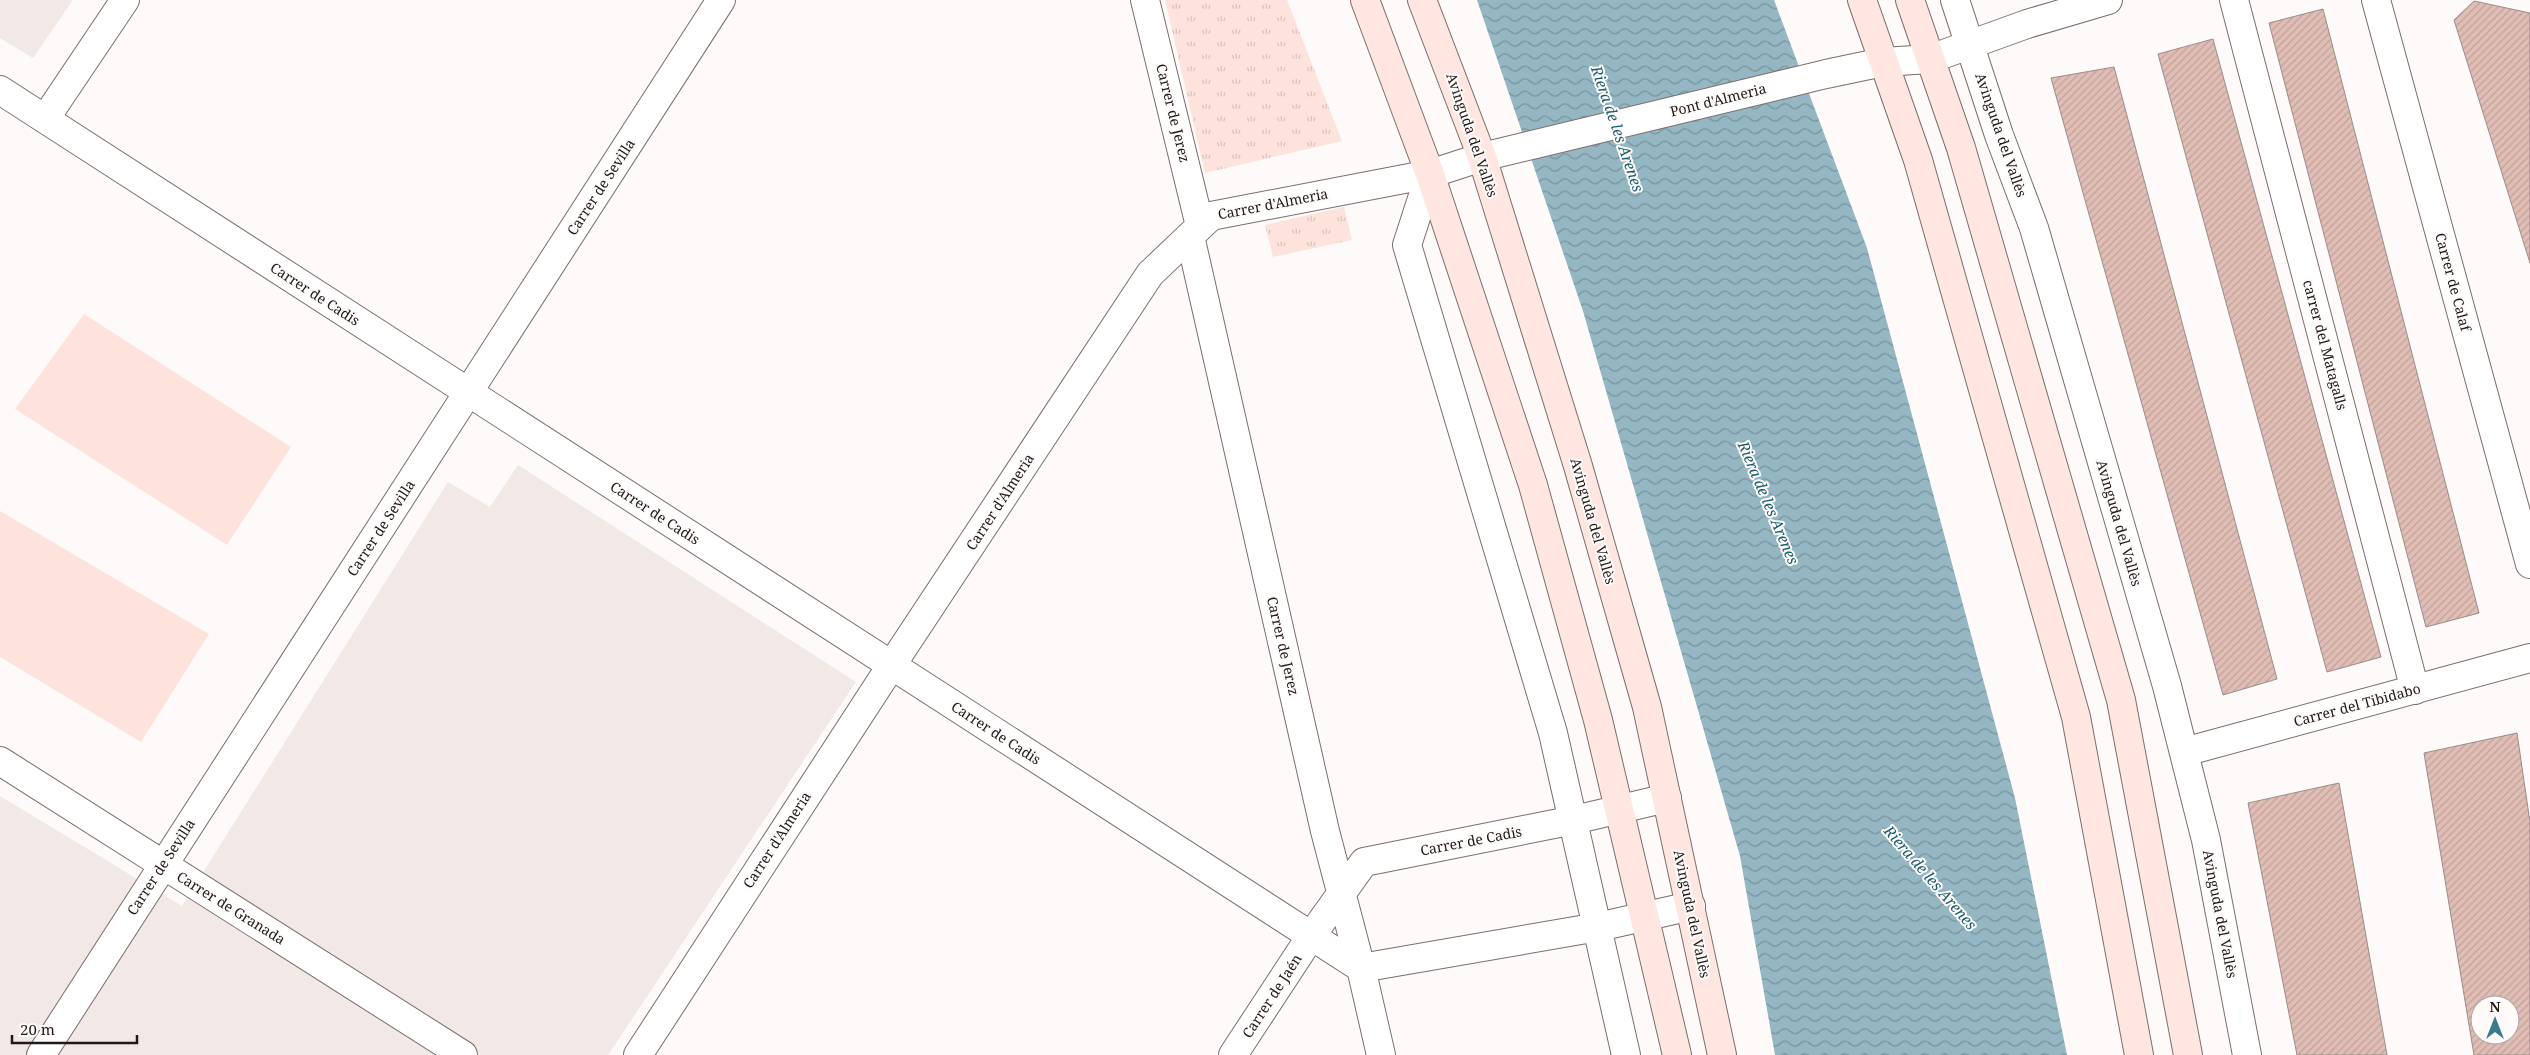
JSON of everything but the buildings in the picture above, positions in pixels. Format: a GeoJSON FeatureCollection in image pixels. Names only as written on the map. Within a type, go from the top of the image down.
{"type":"FeatureCollection","features":[{"type":"Feature","properties":{"kind":"main road"},"geometry":{"type":"LineString","coordinates":[[1364,0],[1430,174],[1533,485],[1598,720],[1677,1055]]}},
{"type":"Feature","properties":{"kind":"main road","name":"Avinguda del Vallès"},"geometry":{"type":"LineString","coordinates":[[1422,0],[1495,154],[1586,494],[1647,707],[1722,1055]]}},
{"type":"Feature","properties":{"kind":"main road"},"geometry":{"type":"LineString","coordinates":[[1862,0],[1918,160],[2076,717],[2139,1055]]}},
{"type":"Feature","properties":{"kind":"main road"},"geometry":{"type":"LineString","coordinates":[[1910,0],[1962,148],[2121,700],[2188,1055]]}},
{"type":"Feature","properties":{"kind":"street"},"geometry":{"type":"LineString","coordinates":[[45,118],[125,0]]}},
{"type":"Feature","properties":{"kind":"street","name":"Carrer de Sevilla"},"geometry":{"type":"LineString","coordinates":[[41,1055],[162,864],[469,393],[720,0]]}},
{"type":"Feature","properties":{"kind":"street","name":"Carrer de Jerez"},"geometry":{"type":"LineString","coordinates":[[1145,0],[1340,895],[1361,968],[1381,1055]]}},
{"type":"Feature","properties":{"kind":"street","name":"Avinguda del Vallès"},"geometry":{"type":"LineString","coordinates":[[1955,0],[1999,135],[2034,228],[2184,752],[2206,840],[2247,1055]]}},
{"type":"Feature","properties":{"kind":"street"},"geometry":{"type":"LineString","coordinates":[[1930,59],[2027,24],[2108,0]]}},
{"type":"Feature","properties":{"kind":"street","name":"carrer del Matagalls"},"geometry":{"type":"LineString","coordinates":[[2234,0],[2415,690]]}},
{"type":"Feature","properties":{"kind":"street","name":"Carrer de Calaf"},"geometry":{"type":"LineString","coordinates":[[2376,0],[2530,564]]}},
{"type":"Feature","properties":{"kind":"street","name":"Pont d'Almeria"},"geometry":{"type":"LineString","coordinates":[[1495,154],[1826,74],[1883,62],[1930,59]]}},
{"type":"Feature","properties":{"kind":"street","name":"Carrer de Cadis"},"geometry":{"type":"LineString","coordinates":[[0,90],[1361,968]]}},
{"type":"Feature","properties":{"kind":"street","name":"Carrer d'Almeria"},"geometry":{"type":"LineString","coordinates":[[638,1055],[891,666],[1150,274],[1211,216],[1430,174],[1495,154]]}},
{"type":"Feature","properties":{"kind":"street"},"geometry":{"type":"LineString","coordinates":[[1430,174],[1408,245],[1546,706],[1574,820],[1626,1055]]}},
{"type":"Feature","properties":{"kind":"street","name":"Carrer del Tibidabo"},"geometry":{"type":"LineString","coordinates":[[2184,752],[2530,658]]}},
{"type":"Feature","properties":{"kind":"street","name":"Carrer de Granada"},"geometry":{"type":"LineString","coordinates":[[0,760],[463,1055]]}},
{"type":"Feature","properties":{"kind":"street","name":"Carrer de Cadis"},"geometry":{"type":"LineString","coordinates":[[1311,936],[1364,862],[1574,820],[1667,798]]}},
{"type":"Feature","properties":{"kind":"street"},"geometry":{"type":"LineString","coordinates":[[1361,968],[1598,927],[1691,906]]}},
{"type":"Feature","properties":{"kind":"street","name":"Carrer de Jaén"},"geometry":{"type":"LineString","coordinates":[[1233,1055],[1311,936]]}},
{"type":"Feature","properties":{"kind":"shaded area"},"geometry":{"type":"Polygon","coordinates":[[[0,0],[73,0],[33,58],[0,38],[0,0]]]}},
{"type":"Feature","properties":{"kind":"shaded area"},"geometry":{"type":"Polygon","coordinates":[[[518,465],[856,682],[608,1055],[0,1055],[0,796],[182,906],[448,482],[490,507],[518,465]]]}},
{"type":"Feature","properties":{"kind":"green space"},"geometry":{"type":"Polygon","coordinates":[[[1165,0],[1287,0],[1342,141],[1205,173],[1165,0]]]}},
{"type":"Feature","properties":{"kind":"green space"},"geometry":{"type":"Polygon","coordinates":[[[1344,207],[1352,240],[1273,257],[1265,225],[1344,207]]]}},
{"type":"Feature","properties":{"kind":"green space"},"geometry":{"type":"Polygon","coordinates":[[[84,314],[291,447],[227,545],[15,409],[84,314]]]}},
{"type":"Feature","properties":{"kind":"green space"},"geometry":{"type":"Polygon","coordinates":[[[0,511],[209,634],[141,742],[0,657],[0,511]]]}},
{"type":"Feature","properties":{"kind":"water","name":"Riera de les Arenes"},"geometry":{"type":"Polygon","coordinates":[[[1477,0],[1774,0],[1867,248],[2015,798],[2067,1055],[1775,1055],[1740,856],[1583,311],[1477,0]]]}}]}
